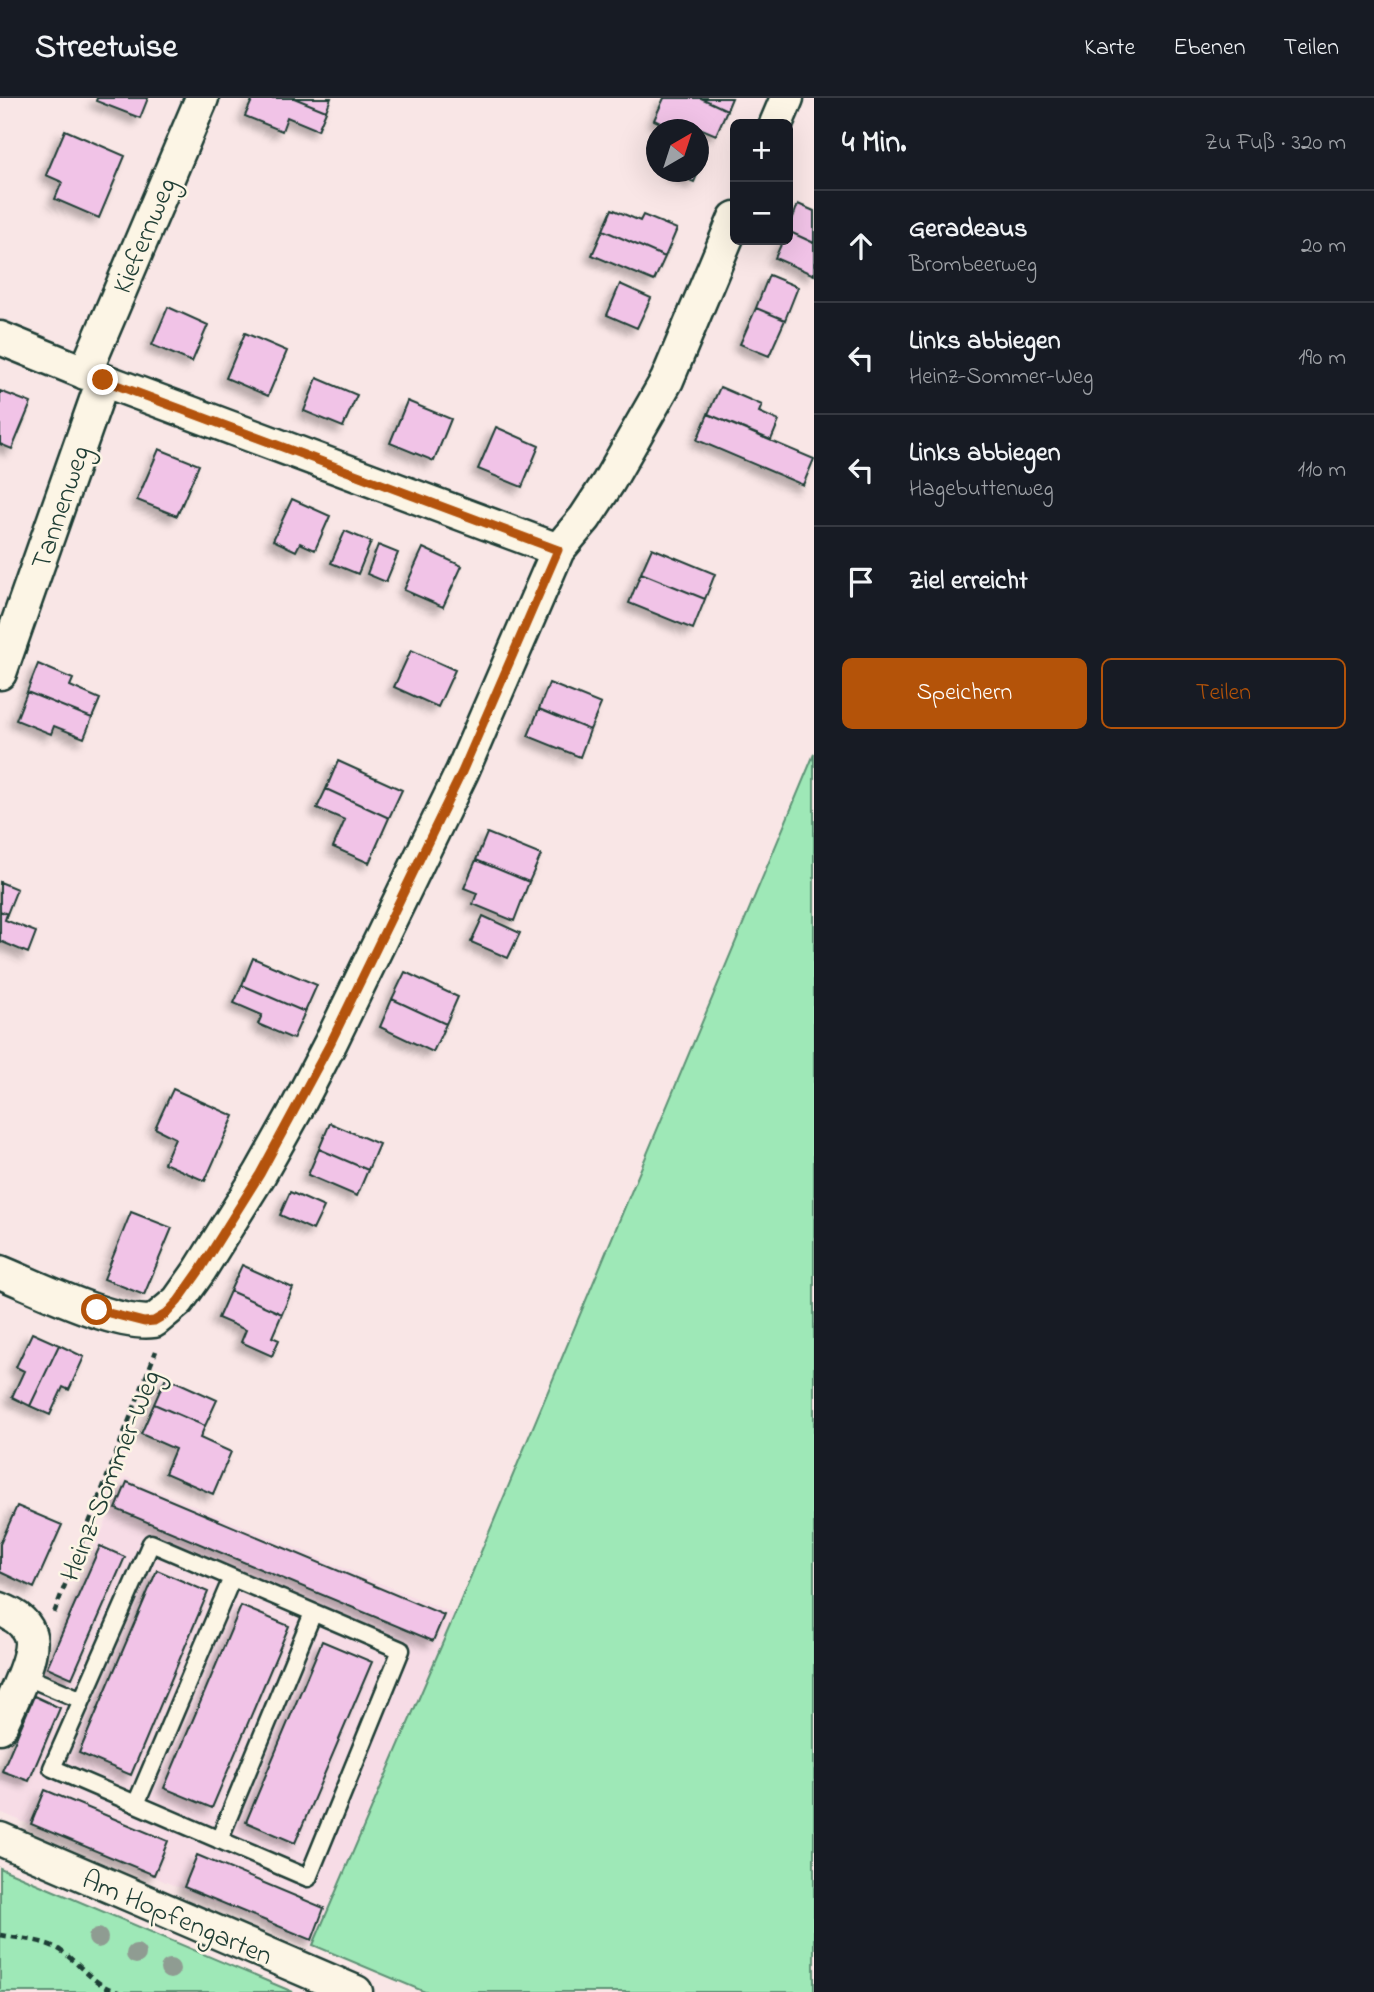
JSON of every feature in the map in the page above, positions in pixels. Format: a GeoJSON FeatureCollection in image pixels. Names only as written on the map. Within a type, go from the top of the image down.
{"type":"FeatureCollection","features":[{"type":"Feature","properties":{"kind":"street","name":"Kiefernweg"},"geometry":{"type":"LineString","coordinates":[[94,377],[202,98]]}},
{"type":"Feature","properties":{"kind":"street"},"geometry":{"type":"LineString","coordinates":[[778,119],[787,98]]}},
{"type":"Feature","properties":{"kind":"street"},"geometry":{"type":"LineString","coordinates":[[0,1272],[110,1314],[134,1321],[154,1321],[178,1301],[200,1270],[260,1174],[308,1086],[462,772],[558,550],[585,518],[608,483],[662,390],[730,230]]}},
{"type":"Feature","properties":{"kind":"street"},"geometry":{"type":"LineString","coordinates":[[0,338],[94,377],[558,550]]}},
{"type":"Feature","properties":{"kind":"street","name":"Tannenweg"},"geometry":{"type":"LineString","coordinates":[[0,673],[94,377]]}},
{"type":"Feature","properties":{"kind":"street"},"geometry":{"type":"LineString","coordinates":[[0,1609],[22,1622],[30,1633],[30,1649],[22,1675],[0,1727]]}},
{"type":"Feature","properties":{"kind":"street","name":"Am Hopfengarten"},"geometry":{"type":"LineString","coordinates":[[0,1839],[356,1992]]}},
{"type":"Feature","properties":{"kind":"lane"},"geometry":{"type":"LineString","coordinates":[[150,1544],[313,1612],[401,1650],[308,1878],[52,1768],[150,1544]]}},
{"type":"Feature","properties":{"kind":"lane"},"geometry":{"type":"LineString","coordinates":[[136,1804],[232,1578]]}},
{"type":"Feature","properties":{"kind":"lane"},"geometry":{"type":"LineString","coordinates":[[219,1840],[313,1612]]}},
{"type":"Feature","properties":{"kind":"lane"},"geometry":{"type":"LineString","coordinates":[[22,1675],[82,1700]]}},
{"type":"Feature","properties":{"kind":"path","name":"Heinz-Sommer-Weg"},"geometry":{"type":"LineString","coordinates":[[30,1633],[53,1618],[157,1355],[154,1321]]}},
{"type":"Feature","properties":{"kind":"path"},"geometry":{"type":"LineString","coordinates":[[0,1935],[51,1945],[101,1985],[119,1992]]}},
{"type":"Feature","properties":{"kind":"shaded area"},"geometry":{"type":"Polygon","coordinates":[[[125,1477],[455,1614],[313,1944],[0,1812],[0,1773],[125,1477]]]}},
{"type":"Feature","properties":{"kind":"green space"},"geometry":{"type":"Polygon","coordinates":[[[814,754],[814,1992],[425,1992],[313,1945],[455,1614],[814,754]]]}},
{"type":"Feature","properties":{"kind":"green space"},"geometry":{"type":"Polygon","coordinates":[[[0,1868],[293,1992],[0,1992],[0,1868]]]}},
{"type":"Feature","properties":{"kind":"building"},"geometry":{"type":"Polygon","coordinates":[[[97,98],[148,98],[140,118],[96,101],[97,98]]]}},
{"type":"Feature","properties":{"kind":"building"},"geometry":{"type":"Polygon","coordinates":[[[253,98],[294,98],[326,111],[318,130],[287,117],[282,131],[245,116],[253,98]]]}},
{"type":"Feature","properties":{"kind":"building"},"geometry":{"type":"Polygon","coordinates":[[[294,98],[331,98],[326,111],[294,98]]]}},
{"type":"Feature","properties":{"kind":"building"},"geometry":{"type":"Polygon","coordinates":[[[664,98],[701,98],[727,110],[716,135],[709,132],[709,119],[654,119],[664,98]]]}},
{"type":"Feature","properties":{"kind":"building"},"geometry":{"type":"Polygon","coordinates":[[[701,98],[732,98],[727,110],[701,98]]]}},
{"type":"Feature","properties":{"kind":"building"},"geometry":{"type":"Polygon","coordinates":[[[65,130],[125,156],[99,218],[55,199],[62,182],[46,175],[65,130]]]}},
{"type":"Feature","properties":{"kind":"building"},"geometry":{"type":"Polygon","coordinates":[[[798,204],[814,211],[814,243],[793,233],[793,218],[798,204]]]}},
{"type":"Feature","properties":{"kind":"building"},"geometry":{"type":"Polygon","coordinates":[[[612,209],[640,221],[643,215],[677,229],[665,257],[603,230],[612,209]]]}},
{"type":"Feature","properties":{"kind":"building"},"geometry":{"type":"Polygon","coordinates":[[[603,230],[665,257],[654,281],[592,255],[603,230]]]}},
{"type":"Feature","properties":{"kind":"building"},"geometry":{"type":"Polygon","coordinates":[[[793,233],[814,243],[814,275],[775,258],[781,245],[793,245],[793,233]]]}},
{"type":"Feature","properties":{"kind":"building"},"geometry":{"type":"Polygon","coordinates":[[[769,275],[798,287],[785,320],[756,308],[769,275]]]}},
{"type":"Feature","properties":{"kind":"building"},"geometry":{"type":"Polygon","coordinates":[[[620,284],[651,298],[637,328],[607,315],[620,284]]]}},
{"type":"Feature","properties":{"kind":"building"},"geometry":{"type":"Polygon","coordinates":[[[168,307],[208,325],[192,362],[152,345],[168,307]]]}},
{"type":"Feature","properties":{"kind":"building"},"geometry":{"type":"Polygon","coordinates":[[[756,308],[785,320],[769,356],[740,344],[756,308]]]}},
{"type":"Feature","properties":{"kind":"building"},"geometry":{"type":"Polygon","coordinates":[[[245,333],[287,351],[268,396],[226,378],[245,333]]]}},
{"type":"Feature","properties":{"kind":"building"},"geometry":{"type":"Polygon","coordinates":[[[317,378],[357,395],[343,427],[304,411],[317,378]]]}},
{"type":"Feature","properties":{"kind":"building"},"geometry":{"type":"Polygon","coordinates":[[[720,387],[762,405],[759,412],[779,421],[771,440],[708,414],[720,387]]]}},
{"type":"Feature","properties":{"kind":"building"},"geometry":{"type":"Polygon","coordinates":[[[0,391],[31,403],[12,449],[0,444],[0,391]]]}},
{"type":"Feature","properties":{"kind":"building"},"geometry":{"type":"Polygon","coordinates":[[[407,401],[451,419],[434,461],[390,443],[407,401]]]}},
{"type":"Feature","properties":{"kind":"building"},"geometry":{"type":"Polygon","coordinates":[[[708,414],[814,459],[803,485],[697,440],[708,414]]]}},
{"type":"Feature","properties":{"kind":"building"},"geometry":{"type":"Polygon","coordinates":[[[496,427],[539,446],[522,487],[478,469],[496,427]]]}},
{"type":"Feature","properties":{"kind":"building"},"geometry":{"type":"Polygon","coordinates":[[[159,449],[199,465],[177,516],[137,500],[159,449]]]}},
{"type":"Feature","properties":{"kind":"building"},"geometry":{"type":"Polygon","coordinates":[[[292,499],[330,516],[315,550],[300,543],[296,551],[273,540],[292,499]]]}},
{"type":"Feature","properties":{"kind":"building"},"geometry":{"type":"Polygon","coordinates":[[[345,531],[371,542],[358,574],[331,563],[345,531]]]}},
{"type":"Feature","properties":{"kind":"building"},"geometry":{"type":"Polygon","coordinates":[[[378,545],[398,553],[386,582],[367,574],[378,545]]]}},
{"type":"Feature","properties":{"kind":"building"},"geometry":{"type":"Polygon","coordinates":[[[423,548],[462,566],[443,607],[404,590],[423,548]]]}},
{"type":"Feature","properties":{"kind":"building"},"geometry":{"type":"Polygon","coordinates":[[[652,548],[715,574],[705,599],[641,573],[652,548]]]}},
{"type":"Feature","properties":{"kind":"building"},"geometry":{"type":"Polygon","coordinates":[[[641,573],[705,599],[693,629],[629,603],[641,573]]]}},
{"type":"Feature","properties":{"kind":"building"},"geometry":{"type":"Polygon","coordinates":[[[411,650],[455,670],[438,707],[394,687],[411,650]]]}},
{"type":"Feature","properties":{"kind":"building"},"geometry":{"type":"Polygon","coordinates":[[[38,664],[73,679],[70,686],[100,699],[92,718],[27,692],[38,664]]]}},
{"type":"Feature","properties":{"kind":"building"},"geometry":{"type":"Polygon","coordinates":[[[549,683],[601,704],[590,730],[539,709],[549,683]]]}},
{"type":"Feature","properties":{"kind":"building"},"geometry":{"type":"Polygon","coordinates":[[[27,692],[92,718],[84,738],[54,726],[51,734],[16,720],[27,692]]]}},
{"type":"Feature","properties":{"kind":"building"},"geometry":{"type":"Polygon","coordinates":[[[539,709],[590,730],[580,757],[528,736],[539,709]]]}},
{"type":"Feature","properties":{"kind":"building"},"geometry":{"type":"Polygon","coordinates":[[[338,761],[402,790],[389,818],[326,789],[338,761]]]}},
{"type":"Feature","properties":{"kind":"building"},"geometry":{"type":"Polygon","coordinates":[[[326,789],[389,818],[369,863],[333,847],[345,820],[317,808],[326,789]]]}},
{"type":"Feature","properties":{"kind":"building"},"geometry":{"type":"Polygon","coordinates":[[[487,833],[541,855],[529,882],[476,860],[487,833]]]}},
{"type":"Feature","properties":{"kind":"building"},"geometry":{"type":"Polygon","coordinates":[[[476,860],[529,882],[514,921],[473,904],[477,893],[464,888],[476,860]]]}},
{"type":"Feature","properties":{"kind":"building"},"geometry":{"type":"Polygon","coordinates":[[[0,882],[17,889],[7,914],[0,911],[0,882]]]}},
{"type":"Feature","properties":{"kind":"building"},"geometry":{"type":"Polygon","coordinates":[[[0,911],[7,914],[5,920],[36,932],[28,953],[0,941],[0,911]]]}},
{"type":"Feature","properties":{"kind":"building"},"geometry":{"type":"Polygon","coordinates":[[[483,916],[520,933],[508,958],[471,942],[483,916]]]}},
{"type":"Feature","properties":{"kind":"building"},"geometry":{"type":"Polygon","coordinates":[[[253,958],[317,985],[305,1012],[242,985],[253,958]]]}},
{"type":"Feature","properties":{"kind":"building"},"geometry":{"type":"Polygon","coordinates":[[[405,972],[458,997],[446,1024],[392,999],[405,972]]]}},
{"type":"Feature","properties":{"kind":"building"},"geometry":{"type":"Polygon","coordinates":[[[242,985],[305,1012],[293,1039],[258,1024],[262,1015],[234,1003],[242,985]]]}},
{"type":"Feature","properties":{"kind":"building"},"geometry":{"type":"Polygon","coordinates":[[[392,999],[446,1024],[433,1052],[380,1027],[392,999]]]}},
{"type":"Feature","properties":{"kind":"building"},"geometry":{"type":"Polygon","coordinates":[[[173,1089],[234,1116],[205,1181],[164,1163],[175,1138],[155,1128],[173,1089]]]}},
{"type":"Feature","properties":{"kind":"building"},"geometry":{"type":"Polygon","coordinates":[[[330,1123],[379,1144],[368,1170],[319,1149],[330,1123]]]}},
{"type":"Feature","properties":{"kind":"building"},"geometry":{"type":"Polygon","coordinates":[[[319,1149],[368,1170],[357,1196],[308,1175],[319,1149]]]}},
{"type":"Feature","properties":{"kind":"building"},"geometry":{"type":"Polygon","coordinates":[[[290,1192],[324,1207],[313,1230],[280,1215],[290,1192]]]}},
{"type":"Feature","properties":{"kind":"building"},"geometry":{"type":"Polygon","coordinates":[[[131,1212],[172,1228],[144,1295],[104,1279],[131,1212]]]}},
{"type":"Feature","properties":{"kind":"building"},"geometry":{"type":"Polygon","coordinates":[[[242,1265],[293,1288],[282,1314],[230,1291],[242,1265]]]}},
{"type":"Feature","properties":{"kind":"building"},"geometry":{"type":"Polygon","coordinates":[[[230,1291],[282,1314],[272,1337],[279,1340],[272,1356],[241,1342],[246,1330],[218,1318],[230,1291]]]}},
{"type":"Feature","properties":{"kind":"building"},"geometry":{"type":"Polygon","coordinates":[[[32,1333],[59,1345],[30,1406],[12,1397],[24,1371],[16,1367],[32,1333]]]}},
{"type":"Feature","properties":{"kind":"building"},"geometry":{"type":"Polygon","coordinates":[[[59,1345],[84,1357],[69,1390],[63,1387],[50,1415],[30,1406],[59,1345]]]}},
{"type":"Feature","properties":{"kind":"building"},"geometry":{"type":"Polygon","coordinates":[[[166,1377],[217,1400],[205,1426],[154,1404],[166,1377]]]}},
{"type":"Feature","properties":{"kind":"building"},"geometry":{"type":"Polygon","coordinates":[[[154,1404],[205,1426],[200,1438],[231,1452],[213,1494],[165,1473],[175,1449],[141,1434],[154,1404]]]}},
{"type":"Feature","properties":{"kind":"building"},"geometry":{"type":"Polygon","coordinates":[[[127,1482],[444,1615],[433,1641],[116,1509],[127,1482]]]}},
{"type":"Feature","properties":{"kind":"building"},"geometry":{"type":"Polygon","coordinates":[[[17,1506],[62,1525],[34,1588],[0,1572],[0,1544],[17,1506]]]}},
{"type":"Feature","properties":{"kind":"building"},"geometry":{"type":"Polygon","coordinates":[[[100,1546],[125,1557],[72,1678],[47,1667],[100,1546]]]}},
{"type":"Feature","properties":{"kind":"building"},"geometry":{"type":"Polygon","coordinates":[[[157,1570],[208,1592],[131,1775],[79,1753],[157,1570]]]}},
{"type":"Feature","properties":{"kind":"building"},"geometry":{"type":"Polygon","coordinates":[[[241,1606],[289,1626],[212,1808],[164,1788],[241,1606]]]}},
{"type":"Feature","properties":{"kind":"building"},"geometry":{"type":"Polygon","coordinates":[[[322,1641],[372,1662],[295,1843],[246,1822],[322,1641]]]}},
{"type":"Feature","properties":{"kind":"building"},"geometry":{"type":"Polygon","coordinates":[[[34,1696],[60,1708],[29,1781],[2,1771],[34,1696]]]}},
{"type":"Feature","properties":{"kind":"building"},"geometry":{"type":"Polygon","coordinates":[[[45,1790],[168,1841],[154,1875],[31,1824],[45,1790]]]}},
{"type":"Feature","properties":{"kind":"building"},"geometry":{"type":"Polygon","coordinates":[[[197,1855],[324,1908],[312,1940],[184,1887],[197,1855]]]}},
{"type":"Feature","properties":{"kind":"route"},"geometry":{"type":"LineString","coordinates":[[97,1310],[144,1322],[154,1321],[166,1314],[200,1270],[260,1174],[331,1042],[462,772],[558,550],[103,380]]}}]}
